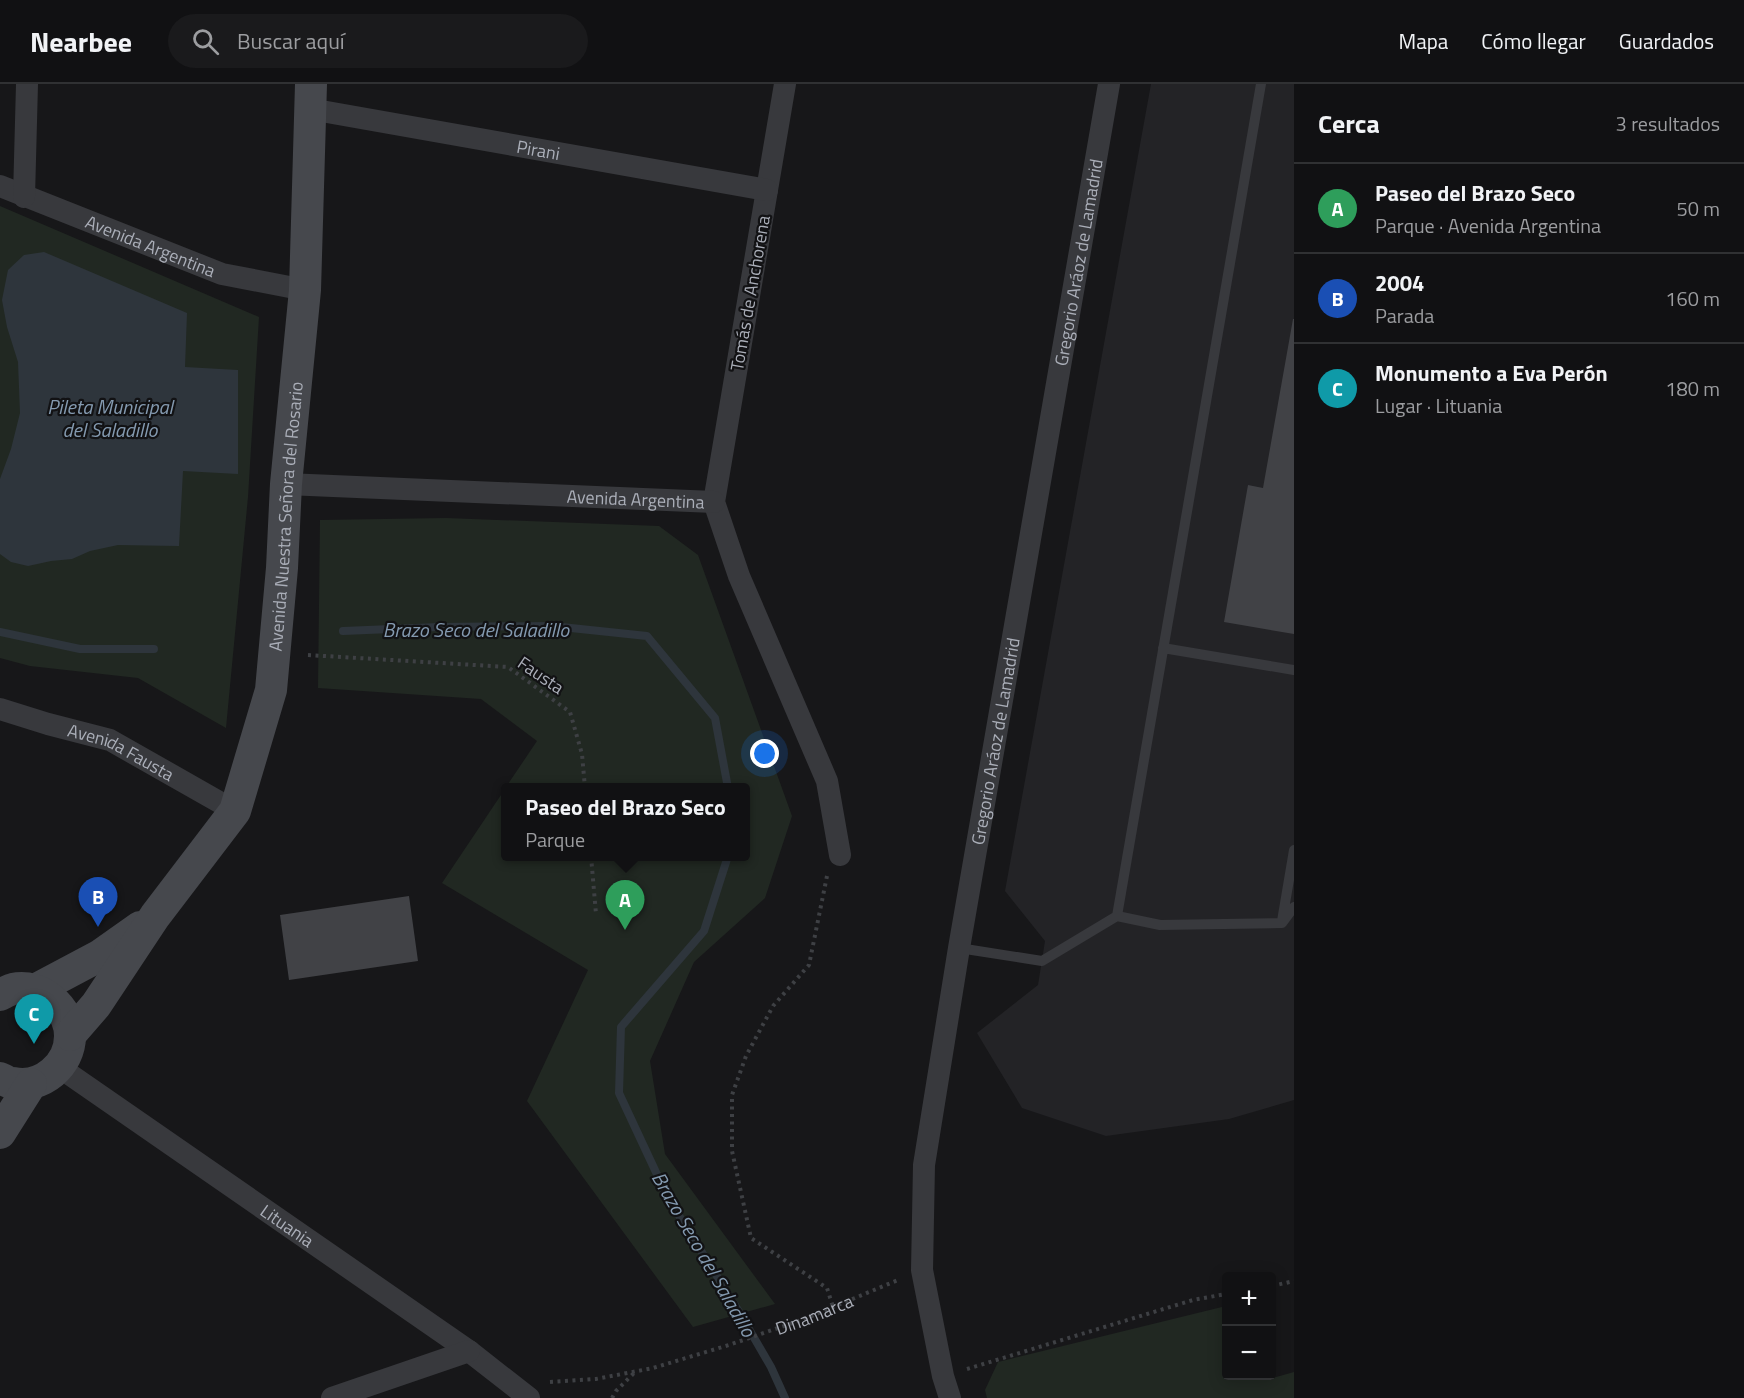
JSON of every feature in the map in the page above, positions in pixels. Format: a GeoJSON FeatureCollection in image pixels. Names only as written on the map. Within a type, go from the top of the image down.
{"type":"FeatureCollection","features":[{"type":"Feature","properties":{"kind":"street"},"geometry":{"type":"LineString","coordinates":[[24,197],[27,84]]}},
{"type":"Feature","properties":{"kind":"street","name":"Tomás de Anchorena"},"geometry":{"type":"LineString","coordinates":[[714,502],[785,84]]}},
{"type":"Feature","properties":{"kind":"street","name":"Gregorio Aráoz de Lamadrid"},"geometry":{"type":"LineString","coordinates":[[950,1398],[943,1376],[922,1270],[924,1165],[959,948],[1109,84]]}},
{"type":"Feature","properties":{"kind":"street","name":"Pirani"},"geometry":{"type":"LineString","coordinates":[[310,97],[767,190]]}},
{"type":"Feature","properties":{"kind":"street","name":"Avenida Nuestra Señora del Rosario"},"geometry":{"type":"LineString","coordinates":[[70,1035],[96,1005],[155,916],[235,811],[271,690],[282,568],[286,484],[305,290],[310,97]]}},
{"type":"Feature","properties":{"kind":"street","name":"Avenida Argentina"},"geometry":{"type":"LineString","coordinates":[[0,186],[222,274],[305,290]]}},
{"type":"Feature","properties":{"kind":"street","name":"Avenida Argentina"},"geometry":{"type":"LineString","coordinates":[[286,484],[714,502],[739,576],[827,781],[840,855]]}},
{"type":"Feature","properties":{"kind":"street","name":"Avenida Fausta"},"geometry":{"type":"LineString","coordinates":[[0,709],[110,740],[235,811]]}},
{"type":"Feature","properties":{"kind":"street","name":"Avenida Nuestra Señora del Rosario"},"geometry":{"type":"LineString","coordinates":[[34,990],[99,956],[155,916]]}},
{"type":"Feature","properties":{"kind":"street"},"geometry":{"type":"LineString","coordinates":[[0,995],[13,989],[34,990],[53,999],[65,1015],[70,1035],[68,1052],[59,1067],[46,1078],[31,1083],[13,1083],[0,1078]]}},
{"type":"Feature","properties":{"kind":"street","name":"Lituania"},"geometry":{"type":"LineString","coordinates":[[59,1067],[469,1351],[521,1391]]}},
{"type":"Feature","properties":{"kind":"street"},"geometry":{"type":"LineString","coordinates":[[0,1133],[31,1083]]}},
{"type":"Feature","properties":{"kind":"street"},"geometry":{"type":"LineString","coordinates":[[332,1398],[469,1351]]}},
{"type":"Feature","properties":{"kind":"lane"},"geometry":{"type":"LineString","coordinates":[[1117,916],[1261,84]]}},
{"type":"Feature","properties":{"kind":"lane"},"geometry":{"type":"LineString","coordinates":[[1163,648],[1294,670]]}},
{"type":"Feature","properties":{"kind":"lane"},"geometry":{"type":"LineString","coordinates":[[1282,923],[1294,850]]}},
{"type":"Feature","properties":{"kind":"lane"},"geometry":{"type":"LineString","coordinates":[[959,948],[1042,961],[1117,916],[1160,926],[1282,923],[1294,908]]}},
{"type":"Feature","properties":{"kind":"path","name":"Fausta"},"geometry":{"type":"LineString","coordinates":[[308,655],[508,667],[570,712],[582,754],[585,783]]}},
{"type":"Feature","properties":{"kind":"path"},"geometry":{"type":"LineString","coordinates":[[833,1307],[827,1288],[751,1238],[732,1150],[732,1095],[746,1056],[773,1006],[809,965],[827,875],[840,855]]}},
{"type":"Feature","properties":{"kind":"path"},"geometry":{"type":"LineString","coordinates":[[591,861],[596,914]]}},
{"type":"Feature","properties":{"kind":"path","name":"Dinamarca"},"geometry":{"type":"LineString","coordinates":[[521,1391],[653,1368],[807,1318],[922,1270]]}},
{"type":"Feature","properties":{"kind":"path"},"geometry":{"type":"LineString","coordinates":[[1276,1285],[1294,1281]]}},
{"type":"Feature","properties":{"kind":"path"},"geometry":{"type":"LineString","coordinates":[[943,1376],[1193,1300],[1222,1295]]}},
{"type":"Feature","properties":{"kind":"path"},"geometry":{"type":"LineString","coordinates":[[612,1398],[616,1391],[636,1372]]}},
{"type":"Feature","properties":{"kind":"shaded area"},"geometry":{"type":"Polygon","coordinates":[[[1151,84],[1294,84],[1294,1100],[1229,1119],[1106,1136],[1022,1108],[977,1033],[1038,985],[1045,941],[1005,891],[1151,84]]]}},
{"type":"Feature","properties":{"kind":"shaded area"},"geometry":{"type":"Polygon","coordinates":[[[0,206],[259,317],[248,497],[226,728],[138,678],[30,666],[0,658],[0,206]]]}},
{"type":"Feature","properties":{"kind":"shaded area"},"geometry":{"type":"Polygon","coordinates":[[[446,518],[659,526],[698,555],[792,816],[765,898],[694,962],[650,1061],[665,1154],[775,1304],[693,1327],[527,1101],[588,970],[442,883],[501,795],[501,861],[750,861],[750,783],[509,783],[537,741],[481,699],[318,688],[320,520],[446,518]]]}},
{"type":"Feature","properties":{"kind":"shaded area"},"geometry":{"type":"Polygon","coordinates":[[[1222,1307],[1222,1380],[1276,1380],[1276,1377],[1294,1372],[1294,1398],[987,1398],[985,1390],[998,1362],[1222,1307]]]}},
{"type":"Feature","properties":{"kind":"water","name":"Pileta Municipal del Saladillo"},"geometry":{"type":"Polygon","coordinates":[[[44,252],[187,313],[185,367],[238,370],[238,474],[183,471],[179,546],[118,545],[90,551],[72,559],[28,566],[11,562],[0,554],[0,479],[11,449],[20,413],[18,362],[7,327],[2,300],[8,270],[24,255],[44,252]]]}},
{"type":"Feature","properties":{"kind":"building"},"geometry":{"type":"Polygon","coordinates":[[[1293,319],[1294,634],[1224,622],[1248,485],[1263,488],[1293,319]]]}},
{"type":"Feature","properties":{"kind":"building"},"geometry":{"type":"Polygon","coordinates":[[[409,896],[418,961],[289,980],[280,915],[409,896]]]}},
{"type":"Feature","properties":{"kind":"waterway","name":"Brazo Seco del Saladillo"},"geometry":{"type":"LineString","coordinates":[[343,631],[552,626],[647,636],[715,718],[727,783]]}},
{"type":"Feature","properties":{"kind":"waterway"},"geometry":{"type":"LineString","coordinates":[[0,632],[80,649],[154,649]]}},
{"type":"Feature","properties":{"kind":"waterway","name":"Brazo Seco del Saladillo"},"geometry":{"type":"LineString","coordinates":[[726,861],[704,931],[621,1027],[619,1093],[668,1198],[738,1310],[771,1367],[785,1398]]}},
{"type":"Feature","properties":{"kind":"place","name":"2004"},"geometry":{"type":"Point","coordinates":[98,927]}},
{"type":"Feature","properties":{"kind":"place","name":"Paseo del Brazo Seco"},"geometry":{"type":"Point","coordinates":[625,930]}},
{"type":"Feature","properties":{"kind":"place","name":"Monumento a Eva Perón"},"geometry":{"type":"Point","coordinates":[34,1044]}}]}
